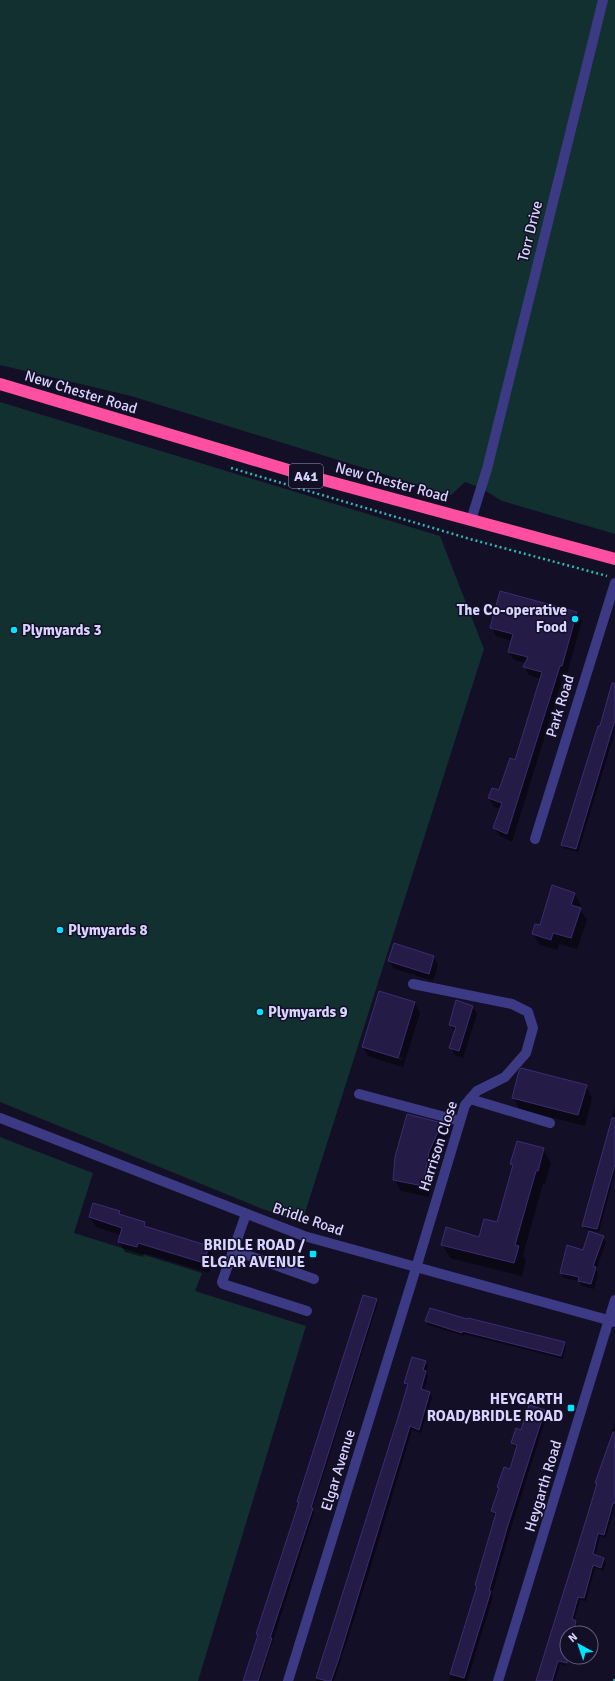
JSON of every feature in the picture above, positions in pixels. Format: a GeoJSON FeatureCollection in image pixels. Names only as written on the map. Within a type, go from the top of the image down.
{"type":"FeatureCollection","features":[{"type":"Feature","properties":{"kind":"highway","name":"New Chester Road"},"geometry":{"type":"LineString","coordinates":[[0,384],[305,475],[615,559]]}},
{"type":"Feature","properties":{"kind":"street","name":"Torr Drive"},"geometry":{"type":"LineString","coordinates":[[471,520],[487,469],[603,0]]}},
{"type":"Feature","properties":{"kind":"street","name":"Park Road"},"geometry":{"type":"LineString","coordinates":[[534,838],[615,583]]}},
{"type":"Feature","properties":{"kind":"street","name":"Harrison Close"},"geometry":{"type":"LineString","coordinates":[[413,984],[512,1004],[528,1012],[533,1028],[526,1053],[505,1077],[477,1091],[465,1105],[416,1268]]}},
{"type":"Feature","properties":{"kind":"street"},"geometry":{"type":"LineString","coordinates":[[359,1094],[460,1121]]}},
{"type":"Feature","properties":{"kind":"street"},"geometry":{"type":"LineString","coordinates":[[470,1099],[550,1123]]}},
{"type":"Feature","properties":{"kind":"street","name":"Bridle Road"},"geometry":{"type":"LineString","coordinates":[[0,1118],[304,1236],[612,1321]]}},
{"type":"Feature","properties":{"kind":"street"},"geometry":{"type":"LineString","coordinates":[[246,1214],[222,1280],[223,1284],[307,1311]]}},
{"type":"Feature","properties":{"kind":"street"},"geometry":{"type":"LineString","coordinates":[[233,1250],[314,1279]]}},
{"type":"Feature","properties":{"kind":"street","name":"Elgar Avenue"},"geometry":{"type":"LineString","coordinates":[[288,1681],[416,1268]]}},
{"type":"Feature","properties":{"kind":"street","name":"Heygarth Road"},"geometry":{"type":"LineString","coordinates":[[498,1681],[612,1321],[615,1300]]}},
{"type":"Feature","properties":{"kind":"green space"},"geometry":{"type":"Polygon","coordinates":[[[0,0],[615,0],[615,534],[502,501],[481,488],[465,482],[451,495],[131,396],[0,365],[0,0]]]}},
{"type":"Feature","properties":{"kind":"green space"},"geometry":{"type":"Polygon","coordinates":[[[0,402],[440,536],[484,649],[303,1219],[289,1218],[260,1208],[0,1102],[0,402]]]}},
{"type":"Feature","properties":{"kind":"green space"},"geometry":{"type":"Polygon","coordinates":[[[0,1137],[93,1173],[74,1233],[202,1273],[195,1291],[306,1326],[198,1681],[0,1681],[0,1137]]]}},
{"type":"Feature","properties":{"kind":"building"},"geometry":{"type":"Polygon","coordinates":[[[500,591],[577,612],[562,666],[560,666],[507,834],[493,828],[502,803],[488,798],[492,788],[499,790],[510,758],[515,760],[542,672],[523,667],[528,657],[508,652],[513,634],[490,628],[500,591]]]}},
{"type":"Feature","properties":{"kind":"building"},"geometry":{"type":"Polygon","coordinates":[[[612,683],[615,683],[615,720],[576,849],[561,845],[598,726],[600,726],[612,683]]]}},
{"type":"Feature","properties":{"kind":"building"},"geometry":{"type":"Polygon","coordinates":[[[552,885],[575,893],[571,905],[581,908],[571,938],[553,933],[551,940],[532,934],[535,924],[540,925],[552,885]]]}},
{"type":"Feature","properties":{"kind":"building"},"geometry":{"type":"Polygon","coordinates":[[[394,943],[434,956],[429,974],[388,961],[394,943]]]}},
{"type":"Feature","properties":{"kind":"building"},"geometry":{"type":"Polygon","coordinates":[[[379,991],[415,1002],[398,1058],[362,1047],[379,991]]]}},
{"type":"Feature","properties":{"kind":"building"},"geometry":{"type":"Polygon","coordinates":[[[456,1000],[473,1006],[459,1051],[449,1048],[456,1027],[449,1025],[456,1000]]]}},
{"type":"Feature","properties":{"kind":"building"},"geometry":{"type":"Polygon","coordinates":[[[521,1068],[587,1085],[578,1115],[512,1098],[521,1068]]]}},
{"type":"Feature","properties":{"kind":"building"},"geometry":{"type":"Polygon","coordinates":[[[407,1114],[442,1123],[429,1152],[423,1186],[393,1180],[395,1157],[407,1114]]]}},
{"type":"Feature","properties":{"kind":"building"},"geometry":{"type":"Polygon","coordinates":[[[612,1118],[615,1118],[615,1164],[597,1229],[582,1226],[612,1118]]]}},
{"type":"Feature","properties":{"kind":"building"},"geometry":{"type":"Polygon","coordinates":[[[517,1141],[544,1148],[515,1245],[519,1246],[514,1263],[441,1245],[446,1227],[479,1237],[484,1219],[497,1222],[513,1165],[510,1164],[517,1141]]]}},
{"type":"Feature","properties":{"kind":"building"},"geometry":{"type":"Polygon","coordinates":[[[93,1203],[120,1211],[119,1214],[145,1222],[144,1226],[209,1246],[204,1263],[138,1243],[137,1247],[118,1242],[122,1228],[89,1217],[93,1203]]]}},
{"type":"Feature","properties":{"kind":"building"},"geometry":{"type":"Polygon","coordinates":[[[589,1231],[604,1236],[593,1266],[596,1267],[591,1284],[578,1281],[579,1277],[560,1273],[567,1245],[583,1250],[589,1231]]]}},
{"type":"Feature","properties":{"kind":"building"},"geometry":{"type":"Polygon","coordinates":[[[363,1295],[377,1299],[311,1508],[313,1508],[270,1638],[272,1638],[258,1681],[243,1681],[258,1635],[256,1634],[299,1502],[297,1502],[363,1295]]]}},
{"type":"Feature","properties":{"kind":"building"},"geometry":{"type":"Polygon","coordinates":[[[430,1308],[467,1319],[468,1318],[565,1342],[561,1356],[462,1331],[462,1333],[425,1321],[430,1308]]]}},
{"type":"Feature","properties":{"kind":"building"},"geometry":{"type":"Polygon","coordinates":[[[412,1357],[426,1361],[423,1370],[426,1371],[421,1389],[430,1392],[419,1430],[410,1426],[331,1681],[316,1678],[408,1384],[404,1383],[412,1357]]]}},
{"type":"Feature","properties":{"kind":"building"},"geometry":{"type":"Polygon","coordinates":[[[529,1405],[545,1410],[508,1525],[489,1591],[491,1591],[464,1678],[450,1674],[477,1586],[475,1585],[496,1513],[491,1511],[499,1488],[497,1487],[504,1467],[510,1469],[517,1445],[511,1443],[516,1428],[521,1430],[529,1405]]]}},
{"type":"Feature","properties":{"kind":"building"},"geometry":{"type":"Polygon","coordinates":[[[613,1432],[615,1432],[615,1503],[613,1503],[604,1535],[598,1533],[593,1554],[604,1558],[601,1568],[593,1565],[584,1598],[578,1597],[572,1619],[576,1621],[575,1625],[559,1625],[559,1661],[552,1681],[536,1681],[590,1507],[597,1483],[595,1483],[613,1432]]]}},
{"type":"Feature","properties":{"kind":"place","name":"The Co-operative Food"},"geometry":{"type":"Point","coordinates":[575,619]}},
{"type":"Feature","properties":{"kind":"place","name":"Plymyards 3"},"geometry":{"type":"Point","coordinates":[14,630]}},
{"type":"Feature","properties":{"kind":"place","name":"Plymyards 8"},"geometry":{"type":"Point","coordinates":[60,930]}},
{"type":"Feature","properties":{"kind":"place","name":"Plymyards 9"},"geometry":{"type":"Point","coordinates":[260,1012]}},
{"type":"Feature","properties":{"kind":"place","name":"BRIDLE ROAD / ELGAR AVENUE"},"geometry":{"type":"Point","coordinates":[313,1254]}},
{"type":"Feature","properties":{"kind":"place","name":"HEYGARTH ROAD/BRIDLE ROAD"},"geometry":{"type":"Point","coordinates":[571,1408]}}]}
